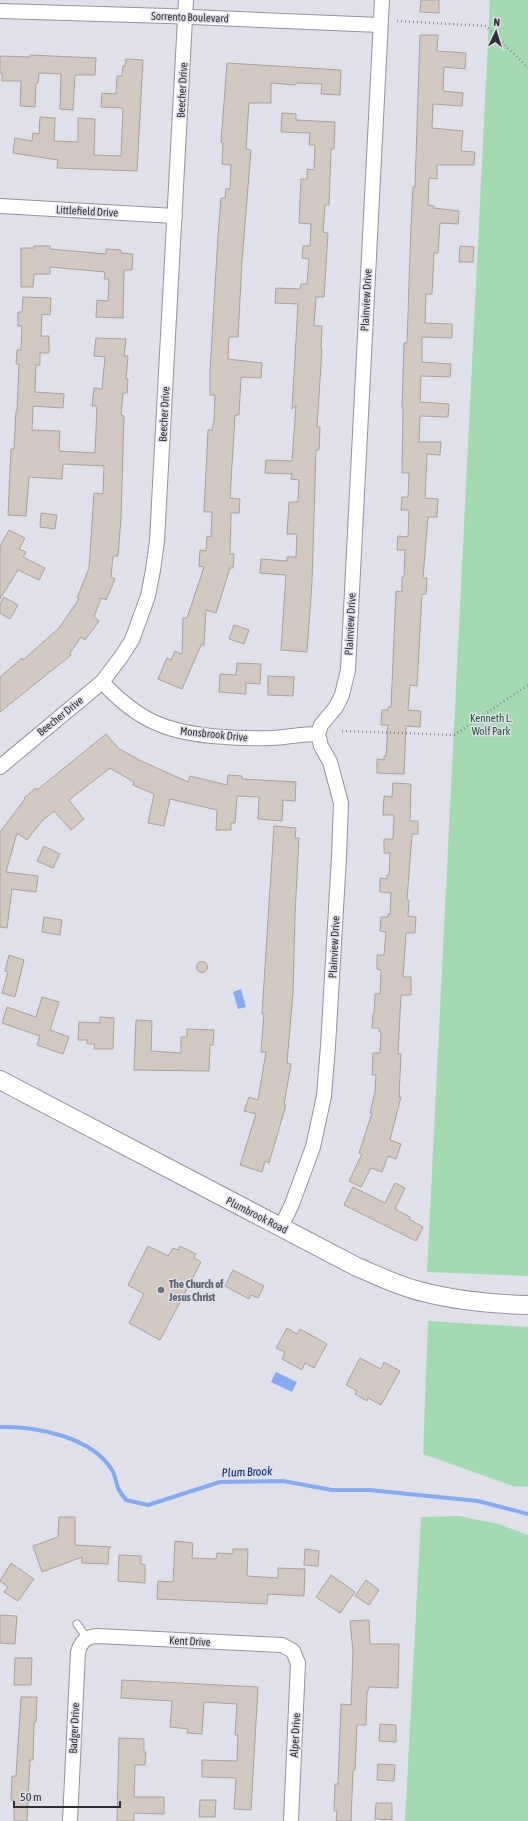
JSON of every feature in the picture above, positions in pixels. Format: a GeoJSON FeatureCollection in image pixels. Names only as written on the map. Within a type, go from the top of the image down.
{"type":"FeatureCollection","features":[{"type":"Feature","properties":{"kind":"street","name":"Beecher Drive"},"geometry":{"type":"LineString","coordinates":[[0,767],[102,682],[132,640],[148,596],[158,533],[186,0]]}},
{"type":"Feature","properties":{"kind":"street","name":"Plainview Drive"},"geometry":{"type":"LineString","coordinates":[[281,1228],[295,1197],[313,1147],[319,1124],[328,1046],[341,803],[330,762],[320,742],[318,734],[321,725],[336,707],[342,696],[348,670],[382,0]]}},
{"type":"Feature","properties":{"kind":"street","name":"Sorrento Boulevard"},"geometry":{"type":"LineString","coordinates":[[0,11],[186,16],[380,25]]}},
{"type":"Feature","properties":{"kind":"street","name":"Littlefield Drive"},"geometry":{"type":"LineString","coordinates":[[0,206],[175,216]]}},
{"type":"Feature","properties":{"kind":"street","name":"Monsbrook Drive"},"geometry":{"type":"LineString","coordinates":[[102,682],[113,694],[139,713],[159,725],[174,730],[204,735],[259,738],[318,734]]}},
{"type":"Feature","properties":{"kind":"street","name":"Plumbrook Road"},"geometry":{"type":"LineString","coordinates":[[0,1080],[281,1228],[357,1267],[391,1282],[422,1292],[475,1302],[528,1305]]}},
{"type":"Feature","properties":{"kind":"street","name":"Kent Drive"},"geometry":{"type":"LineString","coordinates":[[86,1638],[97,1636],[282,1645],[293,1651]]}},
{"type":"Feature","properties":{"kind":"street","name":"Badger Drive"},"geometry":{"type":"LineString","coordinates":[[70,1821],[78,1652],[82,1642],[86,1638]]}},
{"type":"Feature","properties":{"kind":"street","name":"Alper Drive"},"geometry":{"type":"LineString","coordinates":[[291,1821],[298,1663],[293,1651]]}},
{"type":"Feature","properties":{"kind":"lane"},"geometry":{"type":"LineString","coordinates":[[77,1624],[86,1638]]}},
{"type":"Feature","properties":{"kind":"path"},"geometry":{"type":"LineString","coordinates":[[397,21],[486,26],[528,68]]}},
{"type":"Feature","properties":{"kind":"path"},"geometry":{"type":"LineString","coordinates":[[342,731],[454,735],[528,685]]}},
{"type":"Feature","properties":{"kind":"green space","name":"Kenneth L. Wolf Park"},"geometry":{"type":"Polygon","coordinates":[[[490,0],[528,0],[528,1276],[427,1272],[490,0]]]}},
{"type":"Feature","properties":{"kind":"green space"},"geometry":{"type":"Polygon","coordinates":[[[428,1321],[528,1327],[528,1487],[513,1486],[423,1454],[428,1321]]]}},
{"type":"Feature","properties":{"kind":"green space"},"geometry":{"type":"Polygon","coordinates":[[[459,1516],[499,1524],[528,1535],[528,1821],[405,1821],[421,1517],[459,1516]]]}},
{"type":"Feature","properties":{"kind":"water"},"geometry":{"type":"Polygon","coordinates":[[[241,989],[246,1007],[238,1009],[233,992],[241,989]]]}},
{"type":"Feature","properties":{"kind":"water"},"geometry":{"type":"Polygon","coordinates":[[[276,1372],[297,1382],[292,1392],[271,1382],[276,1372]]]}},
{"type":"Feature","properties":{"kind":"building"},"geometry":{"type":"Polygon","coordinates":[[[421,0],[439,0],[439,13],[420,12],[421,0]]]}},
{"type":"Feature","properties":{"kind":"building"},"geometry":{"type":"Polygon","coordinates":[[[420,35],[438,35],[437,51],[466,53],[465,69],[444,67],[443,91],[463,93],[462,106],[433,104],[432,128],[463,131],[461,151],[475,152],[474,165],[437,165],[437,179],[429,178],[428,205],[434,206],[434,208],[459,211],[458,224],[440,223],[438,253],[434,253],[432,294],[426,294],[425,323],[452,324],[452,338],[422,337],[422,362],[451,364],[450,377],[421,376],[420,402],[449,404],[448,417],[420,416],[419,442],[441,442],[440,455],[427,454],[425,498],[438,499],[437,517],[428,517],[423,578],[427,578],[426,594],[422,594],[417,686],[410,685],[408,710],[421,711],[420,727],[406,726],[404,774],[377,773],[377,759],[384,760],[384,756],[386,756],[388,725],[381,725],[382,710],[388,710],[388,707],[391,707],[396,591],[402,592],[402,577],[404,577],[405,550],[397,550],[398,536],[408,537],[409,510],[401,510],[402,497],[408,497],[409,473],[402,473],[402,407],[404,343],[407,343],[413,187],[415,187],[420,35]]]}},
{"type":"Feature","properties":{"kind":"building"},"geometry":{"type":"Polygon","coordinates":[[[30,55],[96,58],[95,75],[75,75],[73,110],[60,109],[61,74],[39,73],[38,83],[36,83],[35,107],[20,106],[21,81],[2,81],[2,73],[0,73],[0,56],[30,57],[30,55]]]}},
{"type":"Feature","properties":{"kind":"building"},"geometry":{"type":"Polygon","coordinates":[[[126,59],[143,60],[137,171],[57,168],[58,160],[13,153],[15,138],[32,141],[33,133],[39,134],[40,117],[55,118],[54,141],[78,142],[78,118],[95,119],[94,155],[121,156],[123,108],[101,107],[102,93],[116,94],[117,76],[122,76],[123,66],[125,66],[126,59]]]}},
{"type":"Feature","properties":{"kind":"building"},"geometry":{"type":"Polygon","coordinates":[[[227,63],[341,70],[340,95],[321,94],[322,84],[296,83],[295,85],[271,83],[271,103],[249,103],[246,149],[251,150],[242,261],[238,337],[229,337],[228,359],[262,363],[261,378],[241,377],[239,415],[235,415],[230,498],[240,499],[239,513],[231,513],[230,554],[234,554],[233,568],[230,568],[216,613],[206,610],[204,645],[201,645],[182,689],[158,679],[167,658],[171,660],[175,651],[182,654],[183,618],[187,618],[204,567],[199,566],[200,550],[206,551],[207,536],[211,537],[212,512],[204,512],[208,430],[212,430],[214,421],[215,395],[210,395],[210,370],[221,198],[225,198],[226,189],[230,189],[231,165],[222,164],[223,143],[221,142],[227,63]]]}},
{"type":"Feature","properties":{"kind":"building"},"geometry":{"type":"Polygon","coordinates":[[[282,113],[296,114],[296,120],[335,122],[334,149],[331,149],[329,205],[325,205],[323,232],[328,233],[324,297],[316,297],[314,326],[322,326],[322,349],[317,427],[320,427],[319,450],[316,450],[312,582],[307,652],[281,650],[286,575],[260,573],[261,559],[287,561],[287,557],[296,557],[297,534],[287,534],[289,502],[298,502],[299,480],[291,479],[292,474],[265,473],[266,460],[292,461],[296,405],[292,409],[298,304],[275,303],[276,288],[300,289],[301,284],[307,284],[309,259],[302,258],[303,246],[310,246],[311,224],[299,223],[301,179],[307,179],[307,169],[314,170],[315,145],[309,145],[310,133],[281,132],[282,113]]]}},
{"type":"Feature","properties":{"kind":"building"},"geometry":{"type":"Polygon","coordinates":[[[34,246],[50,246],[50,249],[106,254],[106,249],[121,250],[121,253],[133,254],[132,270],[124,270],[123,318],[96,317],[97,300],[108,301],[109,279],[104,279],[105,272],[50,267],[50,274],[34,274],[33,287],[21,287],[21,248],[34,248],[34,246]]]}},
{"type":"Feature","properties":{"kind":"building"},"geometry":{"type":"Polygon","coordinates":[[[460,246],[474,247],[473,262],[459,262],[460,246]]]}},
{"type":"Feature","properties":{"kind":"building"},"geometry":{"type":"Polygon","coordinates":[[[23,297],[51,298],[50,315],[42,314],[41,336],[49,336],[49,353],[40,353],[40,365],[36,365],[35,392],[64,394],[63,408],[33,406],[32,430],[60,431],[59,451],[95,453],[97,406],[92,406],[94,388],[102,389],[105,357],[94,356],[96,338],[126,339],[124,356],[128,356],[126,379],[128,379],[127,393],[123,393],[121,415],[124,416],[121,518],[118,556],[113,556],[111,577],[115,579],[106,600],[101,598],[94,617],[99,621],[85,640],[81,637],[70,653],[71,655],[0,712],[0,677],[22,658],[23,660],[59,628],[79,599],[77,598],[89,568],[94,493],[103,494],[104,466],[63,464],[62,479],[29,477],[26,516],[8,515],[11,449],[14,449],[17,411],[19,364],[16,364],[17,350],[21,350],[22,326],[18,326],[18,312],[22,312],[23,297]]]}},
{"type":"Feature","properties":{"kind":"building"},"geometry":{"type":"Polygon","coordinates":[[[41,513],[57,515],[55,529],[40,527],[41,513]]]}},
{"type":"Feature","properties":{"kind":"building"},"geometry":{"type":"Polygon","coordinates":[[[9,530],[25,538],[19,549],[26,552],[23,557],[45,568],[39,580],[18,570],[0,599],[0,546],[9,530]]]}},
{"type":"Feature","properties":{"kind":"building"},"geometry":{"type":"Polygon","coordinates":[[[4,597],[18,605],[10,619],[0,613],[0,604],[4,597]]]}},
{"type":"Feature","properties":{"kind":"building"},"geometry":{"type":"Polygon","coordinates":[[[234,625],[249,630],[244,644],[229,639],[234,625]]]}},
{"type":"Feature","properties":{"kind":"building"},"geometry":{"type":"Polygon","coordinates":[[[237,663],[261,664],[260,684],[246,683],[246,694],[219,692],[220,674],[236,675],[237,663]]]}},
{"type":"Feature","properties":{"kind":"building"},"geometry":{"type":"Polygon","coordinates":[[[268,676],[294,677],[293,696],[268,695],[268,676]]]}},
{"type":"Feature","properties":{"kind":"building"},"geometry":{"type":"Polygon","coordinates":[[[106,734],[118,748],[139,760],[188,782],[190,776],[227,785],[228,775],[242,776],[242,779],[296,782],[295,801],[283,800],[282,821],[258,819],[259,797],[237,796],[235,823],[231,823],[231,830],[216,830],[217,810],[170,799],[164,826],[148,823],[154,794],[133,785],[134,782],[110,768],[69,800],[84,819],[71,830],[54,811],[41,822],[27,840],[17,833],[6,872],[38,876],[36,892],[12,889],[7,928],[0,927],[0,832],[25,799],[24,798],[36,788],[37,790],[106,734]]]}},
{"type":"Feature","properties":{"kind":"building"},"geometry":{"type":"Polygon","coordinates":[[[393,783],[411,784],[410,821],[418,821],[418,834],[412,834],[407,900],[409,900],[408,916],[416,917],[415,933],[406,933],[403,977],[411,977],[411,995],[401,995],[398,1054],[401,1054],[399,1097],[401,1097],[390,1140],[401,1144],[396,1159],[388,1156],[382,1172],[371,1168],[361,1187],[349,1181],[362,1154],[359,1153],[372,1113],[370,1113],[375,1092],[376,1075],[372,1075],[373,1053],[380,1053],[381,1032],[379,1031],[379,1028],[372,1028],[375,994],[380,994],[381,970],[377,969],[377,955],[384,955],[386,932],[380,931],[381,917],[388,917],[388,914],[390,914],[391,893],[380,892],[380,878],[387,879],[387,875],[389,875],[390,853],[384,853],[384,839],[393,839],[394,815],[383,815],[384,796],[392,797],[393,783]]]}},
{"type":"Feature","properties":{"kind":"building"},"geometry":{"type":"Polygon","coordinates":[[[274,826],[296,828],[295,838],[299,838],[293,993],[287,1063],[291,1064],[284,1105],[286,1105],[269,1163],[265,1161],[262,1172],[240,1165],[256,1114],[244,1111],[249,1097],[258,1100],[266,1052],[261,1052],[264,1014],[262,1014],[274,826]]]}},
{"type":"Feature","properties":{"kind":"building"},"geometry":{"type":"Polygon","coordinates":[[[44,846],[60,854],[53,868],[37,861],[44,846]]]}},
{"type":"Feature","properties":{"kind":"building"},"geometry":{"type":"Polygon","coordinates":[[[44,917],[62,920],[60,935],[42,932],[44,917]]]}},
{"type":"Feature","properties":{"kind":"building"},"geometry":{"type":"Polygon","coordinates":[[[9,955],[24,960],[15,997],[2,993],[8,972],[5,971],[9,955]]]}},
{"type":"Feature","properties":{"kind":"building"},"geometry":{"type":"Polygon","coordinates":[[[202,961],[206,963],[208,967],[206,971],[202,973],[198,971],[196,967],[198,963],[202,961]]]}},
{"type":"Feature","properties":{"kind":"building"},"geometry":{"type":"Polygon","coordinates":[[[42,997],[59,1002],[50,1030],[69,1037],[63,1054],[37,1045],[40,1036],[2,1023],[7,1007],[36,1017],[42,997]]]}},
{"type":"Feature","properties":{"kind":"building"},"geometry":{"type":"Polygon","coordinates":[[[100,1017],[114,1018],[113,1049],[94,1049],[95,1044],[87,1044],[87,1040],[78,1040],[79,1022],[100,1023],[100,1017]]]}},
{"type":"Feature","properties":{"kind":"building"},"geometry":{"type":"Polygon","coordinates":[[[136,1020],[152,1021],[151,1051],[181,1053],[181,1037],[187,1037],[187,1029],[214,1030],[213,1045],[210,1045],[209,1071],[134,1070],[136,1020]]]}},
{"type":"Feature","properties":{"kind":"building"},"geometry":{"type":"Polygon","coordinates":[[[395,1183],[405,1188],[395,1209],[410,1217],[409,1219],[423,1227],[416,1241],[344,1205],[353,1187],[385,1203],[395,1183]]]}},
{"type":"Feature","properties":{"kind":"building","name":"The Church of Jesus Christ"},"geometry":{"type":"Polygon","coordinates":[[[148,1246],[168,1256],[173,1248],[178,1250],[180,1246],[196,1254],[194,1258],[201,1262],[160,1340],[129,1323],[144,1294],[128,1285],[148,1246]]]}},
{"type":"Feature","properties":{"kind":"building"},"geometry":{"type":"Polygon","coordinates":[[[233,1270],[264,1286],[258,1298],[251,1295],[249,1299],[225,1286],[233,1270]]]}},
{"type":"Feature","properties":{"kind":"building"},"geometry":{"type":"Polygon","coordinates":[[[287,1328],[297,1334],[300,1329],[327,1344],[314,1368],[305,1363],[302,1370],[282,1359],[285,1352],[276,1348],[287,1328]]]}},
{"type":"Feature","properties":{"kind":"building"},"geometry":{"type":"Polygon","coordinates":[[[360,1358],[381,1369],[384,1362],[400,1371],[381,1405],[368,1398],[367,1401],[355,1394],[357,1391],[346,1385],[360,1358]]]}},
{"type":"Feature","properties":{"kind":"building"},"geometry":{"type":"Polygon","coordinates":[[[59,1517],[75,1517],[75,1545],[111,1547],[109,1548],[108,1564],[82,1563],[82,1557],[42,1572],[33,1546],[58,1537],[59,1517]]]}},
{"type":"Feature","properties":{"kind":"building"},"geometry":{"type":"Polygon","coordinates":[[[175,1541],[193,1543],[192,1558],[216,1559],[217,1553],[233,1554],[233,1549],[248,1549],[247,1576],[278,1578],[278,1568],[305,1569],[304,1596],[268,1594],[267,1604],[157,1599],[158,1581],[173,1582],[175,1541]]]}},
{"type":"Feature","properties":{"kind":"building"},"geometry":{"type":"Polygon","coordinates":[[[305,1549],[319,1551],[318,1566],[304,1565],[305,1549]]]}},
{"type":"Feature","properties":{"kind":"building"},"geometry":{"type":"Polygon","coordinates":[[[119,1555],[141,1556],[141,1564],[145,1565],[145,1583],[118,1581],[119,1555]]]}},
{"type":"Feature","properties":{"kind":"building"},"geometry":{"type":"Polygon","coordinates":[[[11,1563],[34,1579],[18,1601],[4,1592],[8,1587],[0,1581],[11,1563]]]}},
{"type":"Feature","properties":{"kind":"building"},"geometry":{"type":"Polygon","coordinates":[[[331,1575],[355,1592],[340,1613],[316,1597],[331,1575]]]}},
{"type":"Feature","properties":{"kind":"building"},"geometry":{"type":"Polygon","coordinates":[[[366,1580],[379,1590],[369,1605],[355,1596],[366,1580]]]}},
{"type":"Feature","properties":{"kind":"building"},"geometry":{"type":"Polygon","coordinates":[[[0,1615],[17,1616],[15,1644],[0,1643],[0,1615]]]}},
{"type":"Feature","properties":{"kind":"building"},"geometry":{"type":"Polygon","coordinates":[[[369,1620],[370,1644],[399,1644],[398,1688],[369,1687],[367,1691],[366,1725],[357,1725],[351,1821],[336,1821],[337,1811],[334,1811],[335,1784],[338,1784],[341,1704],[351,1705],[353,1651],[350,1621],[369,1620]]]}},
{"type":"Feature","properties":{"kind":"building"},"geometry":{"type":"Polygon","coordinates":[[[15,1658],[32,1658],[31,1685],[14,1685],[15,1658]]]}},
{"type":"Feature","properties":{"kind":"building"},"geometry":{"type":"Polygon","coordinates":[[[122,1680],[258,1687],[251,1810],[234,1809],[236,1778],[202,1777],[202,1760],[237,1761],[238,1735],[235,1735],[237,1704],[204,1702],[202,1734],[187,1733],[188,1729],[170,1727],[172,1701],[121,1698],[122,1680]]]}},
{"type":"Feature","properties":{"kind":"building"},"geometry":{"type":"Polygon","coordinates":[[[21,1697],[37,1697],[36,1722],[34,1722],[33,1760],[30,1760],[27,1821],[14,1821],[14,1801],[11,1800],[12,1776],[16,1776],[21,1697]]]}},
{"type":"Feature","properties":{"kind":"building"},"geometry":{"type":"Polygon","coordinates":[[[380,1724],[396,1725],[396,1742],[379,1741],[380,1724]]]}},
{"type":"Feature","properties":{"kind":"building"},"geometry":{"type":"Polygon","coordinates":[[[119,1738],[144,1739],[144,1752],[146,1752],[145,1765],[135,1765],[134,1797],[164,1797],[164,1814],[134,1813],[134,1821],[117,1821],[119,1738]]]}},
{"type":"Feature","properties":{"kind":"building"},"geometry":{"type":"Polygon","coordinates":[[[378,1764],[395,1765],[394,1781],[377,1780],[378,1764]]]}},
{"type":"Feature","properties":{"kind":"building"},"geometry":{"type":"Polygon","coordinates":[[[200,1800],[216,1800],[215,1817],[199,1817],[200,1800]]]}},
{"type":"Feature","properties":{"kind":"building"},"geometry":{"type":"Polygon","coordinates":[[[376,1803],[392,1803],[392,1820],[375,1819],[376,1803]]]}},
{"type":"Feature","properties":{"kind":"waterway","name":"Plum Brook"},"geometry":{"type":"LineString","coordinates":[[0,1427],[14,1427],[46,1431],[62,1436],[91,1449],[103,1459],[112,1470],[118,1488],[126,1500],[148,1505],[220,1482],[283,1481],[332,1490],[369,1490],[478,1501],[528,1514]]}},
{"type":"Feature","properties":{"kind":"place","name":"The Church of Jesus Christ"},"geometry":{"type":"Point","coordinates":[161,1290]}}]}
